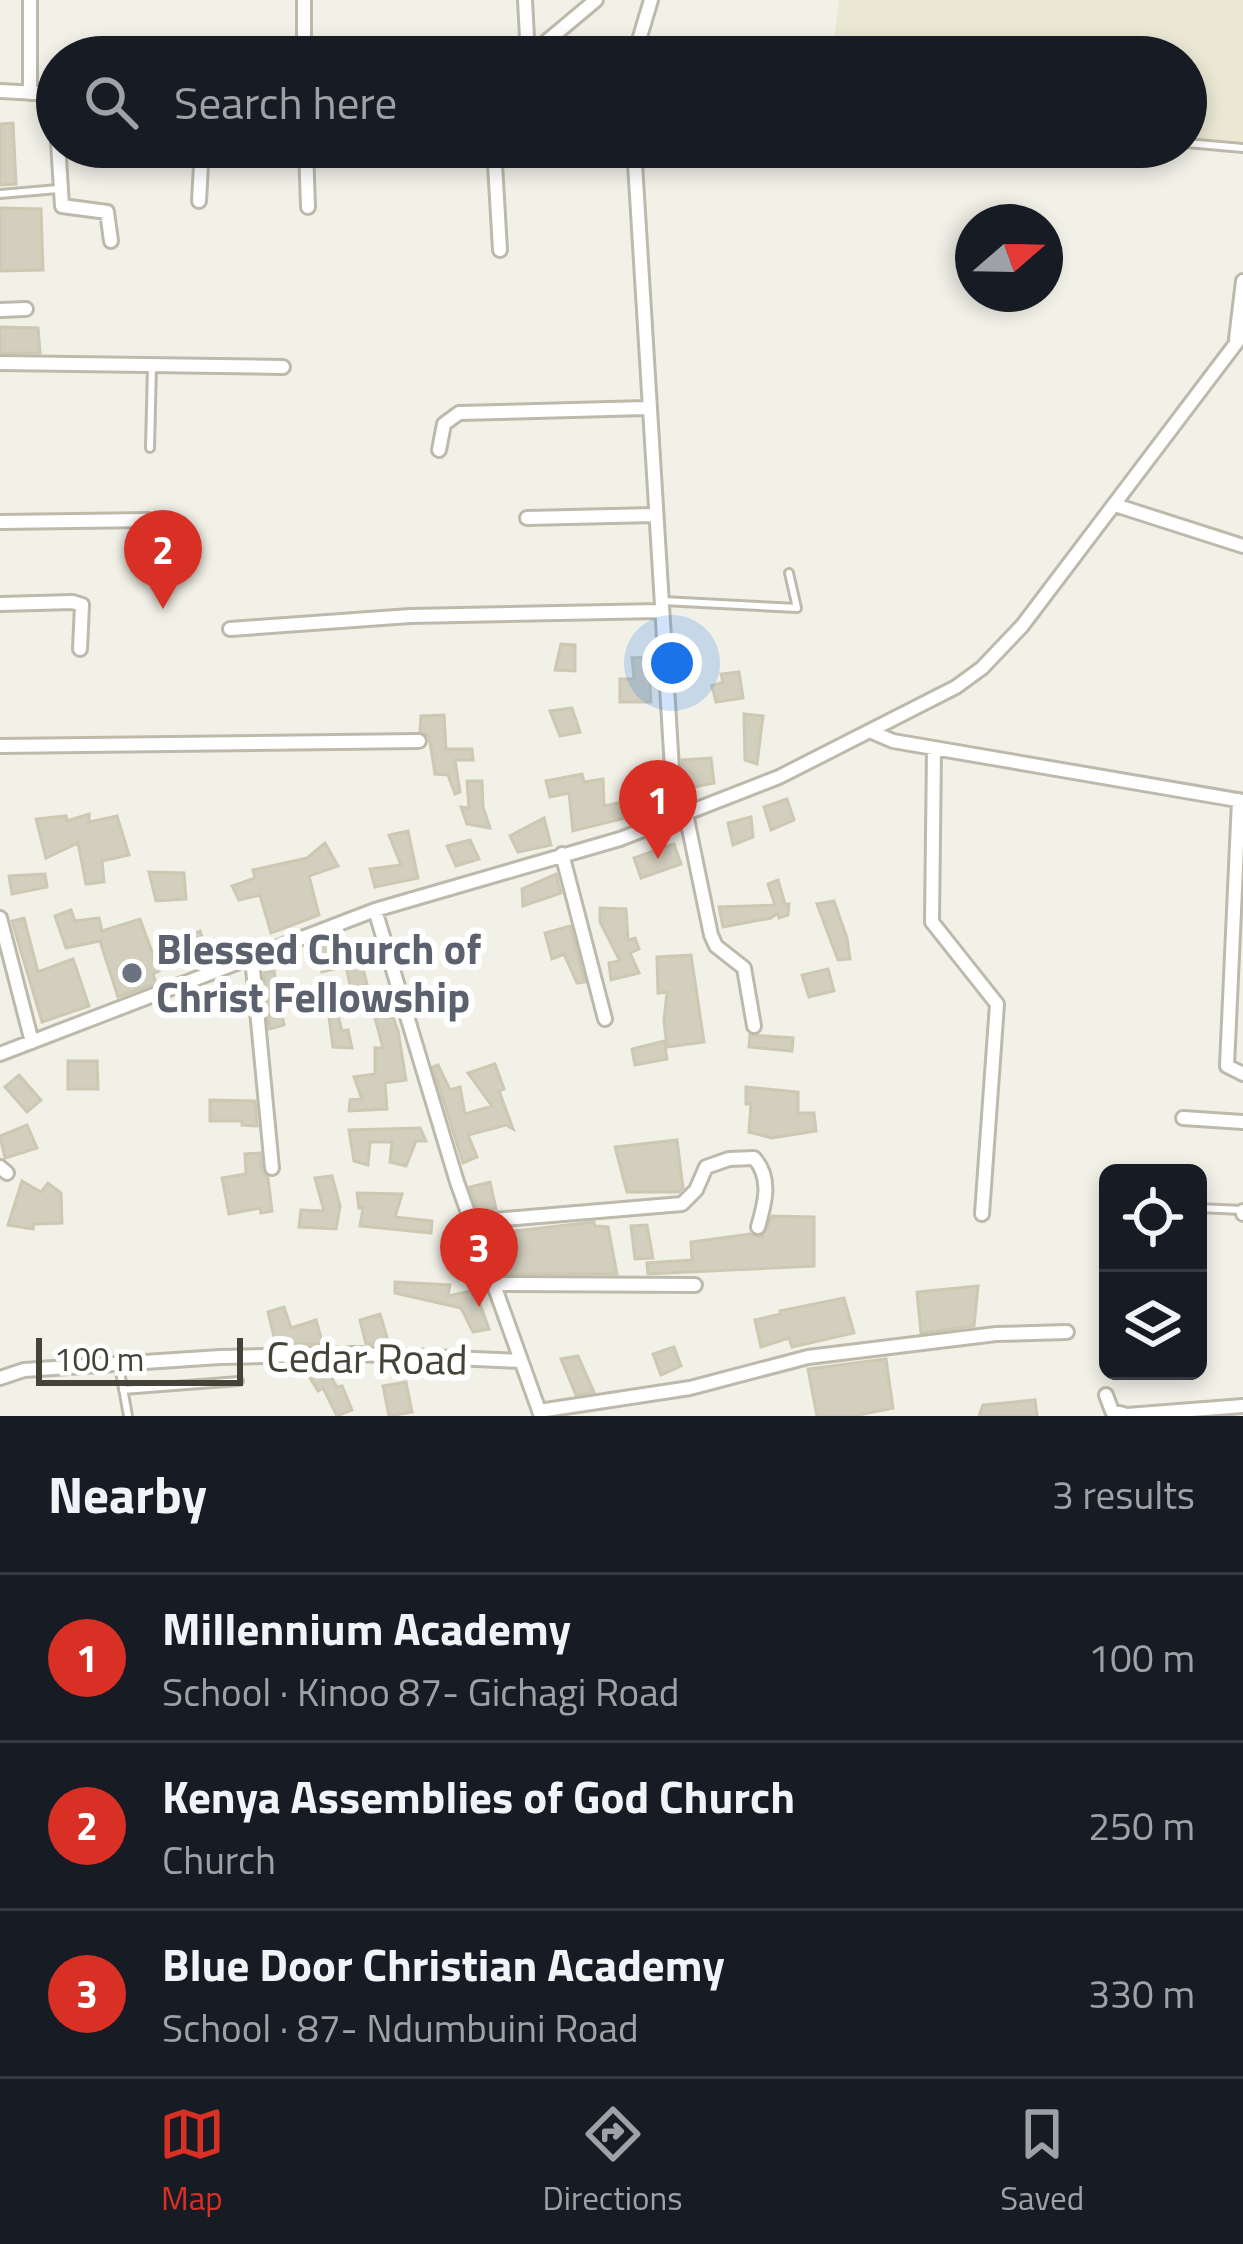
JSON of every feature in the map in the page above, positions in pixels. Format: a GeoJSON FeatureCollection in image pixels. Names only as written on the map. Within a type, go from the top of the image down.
{"type":"FeatureCollection","features":[{"type":"Feature","properties":{"kind":"street"},"geometry":{"type":"LineString","coordinates":[[30,0],[30,93]]}},
{"type":"Feature","properties":{"kind":"street"},"geometry":{"type":"LineString","coordinates":[[304,0],[304,36]]}},
{"type":"Feature","properties":{"kind":"street"},"geometry":{"type":"LineString","coordinates":[[525,0],[527,36]]}},
{"type":"Feature","properties":{"kind":"street"},"geometry":{"type":"LineString","coordinates":[[553,36],[596,0]]}},
{"type":"Feature","properties":{"kind":"street"},"geometry":{"type":"LineString","coordinates":[[640,36],[651,0]]}},
{"type":"Feature","properties":{"kind":"street"},"geometry":{"type":"LineString","coordinates":[[0,91],[36,93]]}},
{"type":"Feature","properties":{"kind":"street"},"geometry":{"type":"LineString","coordinates":[[58,168],[58,189],[66,209],[107,212],[111,241]]}},
{"type":"Feature","properties":{"kind":"street"},"geometry":{"type":"LineString","coordinates":[[199,201],[201,168]]}},
{"type":"Feature","properties":{"kind":"street"},"geometry":{"type":"LineString","coordinates":[[307,168],[308,207]]}},
{"type":"Feature","properties":{"kind":"street"},"geometry":{"type":"LineString","coordinates":[[495,168],[500,250]]}},
{"type":"Feature","properties":{"kind":"street"},"geometry":{"type":"LineString","coordinates":[[635,168],[660,606],[680,816],[711,935],[716,946],[744,968],[754,1026]]}},
{"type":"Feature","properties":{"kind":"street"},"geometry":{"type":"LineString","coordinates":[[0,1054],[375,910],[680,816],[779,777],[956,687],[1004,647],[1239,338],[1243,281]]}},
{"type":"Feature","properties":{"kind":"street"},"geometry":{"type":"LineString","coordinates":[[0,310],[26,309]]}},
{"type":"Feature","properties":{"kind":"street"},"geometry":{"type":"LineString","coordinates":[[0,364],[283,367]]}},
{"type":"Feature","properties":{"kind":"street"},"geometry":{"type":"LineString","coordinates":[[439,450],[444,424],[459,413],[647,408]]}},
{"type":"Feature","properties":{"kind":"street"},"geometry":{"type":"LineString","coordinates":[[1115,505],[1243,547]]}},
{"type":"Feature","properties":{"kind":"street"},"geometry":{"type":"LineString","coordinates":[[527,518],[654,515]]}},
{"type":"Feature","properties":{"kind":"street"},"geometry":{"type":"LineString","coordinates":[[0,523],[149,520]]}},
{"type":"Feature","properties":{"kind":"street"},"geometry":{"type":"LineString","coordinates":[[0,604],[82,605],[80,649]]}},
{"type":"Feature","properties":{"kind":"street"},"geometry":{"type":"LineString","coordinates":[[230,629],[660,606]]}},
{"type":"Feature","properties":{"kind":"street"},"geometry":{"type":"LineString","coordinates":[[872,732],[893,741],[1241,801],[1227,1066],[1243,1074]]}},
{"type":"Feature","properties":{"kind":"street"},"geometry":{"type":"LineString","coordinates":[[0,746],[418,741]]}},
{"type":"Feature","properties":{"kind":"street"},"geometry":{"type":"LineString","coordinates":[[934,748],[932,922],[997,1004],[982,1214]]}},
{"type":"Feature","properties":{"kind":"street"},"geometry":{"type":"LineString","coordinates":[[562,854],[605,1018]]}},
{"type":"Feature","properties":{"kind":"street"},"geometry":{"type":"LineString","coordinates":[[375,910],[470,1222],[540,1413],[690,1388],[808,1357],[997,1334],[1067,1332]]}},
{"type":"Feature","properties":{"kind":"street"},"geometry":{"type":"LineString","coordinates":[[0,918],[32,1042]]}},
{"type":"Feature","properties":{"kind":"street"},"geometry":{"type":"LineString","coordinates":[[252,958],[272,1168]]}},
{"type":"Feature","properties":{"kind":"street"},"geometry":{"type":"LineString","coordinates":[[1183,1118],[1243,1122]]}},
{"type":"Feature","properties":{"kind":"street"},"geometry":{"type":"LineString","coordinates":[[470,1222],[682,1204],[696,1190],[706,1167],[729,1159],[754,1158],[763,1167],[766,1187],[758,1227]]}},
{"type":"Feature","properties":{"kind":"street"},"geometry":{"type":"LineString","coordinates":[[492,1284],[695,1285]]}},
{"type":"Feature","properties":{"kind":"street","name":"Cedar Road"},"geometry":{"type":"LineString","coordinates":[[0,1378],[24,1370],[118,1363],[357,1354],[521,1361]]}},
{"type":"Feature","properties":{"kind":"street"},"geometry":{"type":"LineString","coordinates":[[1106,1395],[1112,1411],[1127,1415],[1243,1406]]}},
{"type":"Feature","properties":{"kind":"lane"},"geometry":{"type":"LineString","coordinates":[[1207,145],[1243,148]]}},
{"type":"Feature","properties":{"kind":"lane"},"geometry":{"type":"LineString","coordinates":[[0,194],[58,189]]}},
{"type":"Feature","properties":{"kind":"lane"},"geometry":{"type":"LineString","coordinates":[[150,448],[152,365]]}},
{"type":"Feature","properties":{"kind":"lane"},"geometry":{"type":"LineString","coordinates":[[660,606],[797,608],[789,573]]}},
{"type":"Feature","properties":{"kind":"lane"},"geometry":{"type":"LineString","coordinates":[[1207,1209],[1243,1212]]}},
{"type":"Feature","properties":{"kind":"lane"},"geometry":{"type":"LineString","coordinates":[[118,1363],[128,1416]]}},
{"type":"Feature","properties":{"kind":"lane"},"geometry":{"type":"LineString","coordinates":[[123,1390],[239,1381]]}},
{"type":"Feature","properties":{"kind":"shaded area"},"geometry":{"type":"Polygon","coordinates":[[[839,0],[1243,0],[1243,144],[1207,140],[1207,36],[835,36],[839,0]]]}},
{"type":"Feature","properties":{"kind":"building"},"geometry":{"type":"Polygon","coordinates":[[[13,123],[16,184],[0,185],[0,124],[13,123]]]}},
{"type":"Feature","properties":{"kind":"building"},"geometry":{"type":"Polygon","coordinates":[[[0,208],[41,209],[43,270],[0,271],[0,208]]]}},
{"type":"Feature","properties":{"kind":"building"},"geometry":{"type":"Polygon","coordinates":[[[0,327],[38,328],[40,353],[0,353],[0,327]]]}},
{"type":"Feature","properties":{"kind":"building"},"geometry":{"type":"Polygon","coordinates":[[[561,644],[575,645],[575,671],[555,670],[561,644]]]}},
{"type":"Feature","properties":{"kind":"building"},"geometry":{"type":"Polygon","coordinates":[[[648,657],[651,702],[620,702],[620,679],[634,679],[632,658],[648,657]]]}},
{"type":"Feature","properties":{"kind":"building"},"geometry":{"type":"Polygon","coordinates":[[[739,672],[743,698],[716,702],[712,686],[723,682],[721,674],[739,672]]]}},
{"type":"Feature","properties":{"kind":"building"},"geometry":{"type":"Polygon","coordinates":[[[572,708],[580,732],[560,736],[550,711],[572,708]]]}},
{"type":"Feature","properties":{"kind":"building"},"geometry":{"type":"Polygon","coordinates":[[[744,714],[763,716],[757,764],[745,760],[744,714]]]}},
{"type":"Feature","properties":{"kind":"building"},"geometry":{"type":"Polygon","coordinates":[[[444,715],[446,749],[472,749],[473,760],[455,760],[460,792],[455,794],[448,775],[435,774],[429,736],[420,731],[421,716],[444,715]]]}},
{"type":"Feature","properties":{"kind":"building"},"geometry":{"type":"Polygon","coordinates":[[[711,758],[714,783],[684,789],[682,760],[711,758]]]}},
{"type":"Feature","properties":{"kind":"building"},"geometry":{"type":"Polygon","coordinates":[[[582,774],[584,782],[603,779],[604,806],[651,790],[653,775],[662,776],[664,805],[636,805],[638,815],[573,831],[569,793],[550,797],[546,781],[582,774]]]}},
{"type":"Feature","properties":{"kind":"building"},"geometry":{"type":"Polygon","coordinates":[[[467,781],[482,781],[490,828],[467,824],[461,807],[469,808],[467,781]]]}},
{"type":"Feature","properties":{"kind":"building"},"geometry":{"type":"Polygon","coordinates":[[[787,799],[794,820],[771,830],[764,807],[787,799]]]}},
{"type":"Feature","properties":{"kind":"building"},"geometry":{"type":"Polygon","coordinates":[[[89,814],[89,822],[117,816],[129,855],[102,861],[104,882],[86,884],[78,843],[46,858],[36,819],[66,816],[67,821],[89,814]]]}},
{"type":"Feature","properties":{"kind":"building"},"geometry":{"type":"Polygon","coordinates":[[[751,817],[753,837],[733,845],[728,823],[751,817]]]}},
{"type":"Feature","properties":{"kind":"building"},"geometry":{"type":"Polygon","coordinates":[[[544,818],[551,845],[518,852],[510,836],[544,818]]]}},
{"type":"Feature","properties":{"kind":"building"},"geometry":{"type":"Polygon","coordinates":[[[408,831],[418,878],[375,887],[370,869],[401,865],[389,835],[408,831]]]}},
{"type":"Feature","properties":{"kind":"building"},"geometry":{"type":"Polygon","coordinates":[[[470,840],[479,859],[456,866],[447,846],[470,840]]]}},
{"type":"Feature","properties":{"kind":"building"},"geometry":{"type":"Polygon","coordinates":[[[325,843],[338,866],[309,876],[319,915],[271,933],[260,895],[239,900],[232,886],[255,878],[253,870],[307,858],[325,843]]]}},
{"type":"Feature","properties":{"kind":"building"},"geometry":{"type":"Polygon","coordinates":[[[674,844],[681,864],[641,878],[634,858],[674,844]]]}},
{"type":"Feature","properties":{"kind":"building"},"geometry":{"type":"Polygon","coordinates":[[[149,872],[184,873],[186,899],[156,901],[149,872]]]}},
{"type":"Feature","properties":{"kind":"building"},"geometry":{"type":"Polygon","coordinates":[[[45,874],[47,887],[12,894],[9,876],[45,874]]]}},
{"type":"Feature","properties":{"kind":"building"},"geometry":{"type":"Polygon","coordinates":[[[556,874],[561,893],[523,906],[522,889],[556,874]]]}},
{"type":"Feature","properties":{"kind":"building"},"geometry":{"type":"Polygon","coordinates":[[[778,880],[785,904],[789,904],[788,915],[779,918],[778,913],[723,927],[719,907],[775,905],[768,884],[778,880]]]}},
{"type":"Feature","properties":{"kind":"building"},"geometry":{"type":"Polygon","coordinates":[[[834,901],[850,959],[838,960],[817,904],[834,901]]]}},
{"type":"Feature","properties":{"kind":"building"},"geometry":{"type":"Polygon","coordinates":[[[600,908],[626,909],[628,940],[635,938],[639,949],[630,953],[639,973],[611,980],[609,963],[620,961],[600,922],[600,908]]]}},
{"type":"Feature","properties":{"kind":"building"},"geometry":{"type":"Polygon","coordinates":[[[71,910],[75,921],[99,918],[102,931],[140,919],[159,971],[153,974],[156,983],[118,997],[100,941],[66,948],[55,916],[71,910]]]}},
{"type":"Feature","properties":{"kind":"building"},"geometry":{"type":"Polygon","coordinates":[[[24,918],[38,972],[73,959],[89,1006],[42,1022],[12,921],[24,918]]]}},
{"type":"Feature","properties":{"kind":"building"},"geometry":{"type":"Polygon","coordinates":[[[570,926],[585,982],[577,983],[564,954],[552,959],[545,933],[570,926]]]}},
{"type":"Feature","properties":{"kind":"building"},"geometry":{"type":"Polygon","coordinates":[[[200,931],[207,953],[173,966],[168,945],[200,931]]]}},
{"type":"Feature","properties":{"kind":"building"},"geometry":{"type":"Polygon","coordinates":[[[368,941],[373,962],[362,965],[367,984],[351,990],[346,966],[322,972],[317,946],[340,942],[341,949],[368,941]]]}},
{"type":"Feature","properties":{"kind":"building"},"geometry":{"type":"Polygon","coordinates":[[[691,955],[704,1042],[667,1047],[667,992],[658,993],[657,957],[691,955]]]}},
{"type":"Feature","properties":{"kind":"building"},"geometry":{"type":"Polygon","coordinates":[[[828,969],[834,991],[809,997],[802,975],[828,969]]]}},
{"type":"Feature","properties":{"kind":"building"},"geometry":{"type":"Polygon","coordinates":[[[274,971],[284,1025],[269,1029],[264,973],[274,971]]]}},
{"type":"Feature","properties":{"kind":"building"},"geometry":{"type":"Polygon","coordinates":[[[382,999],[398,1031],[406,1080],[385,1083],[387,1109],[349,1111],[350,1100],[362,1099],[354,1077],[375,1074],[375,1048],[383,1048],[374,1014],[367,1016],[365,1001],[382,999]]]}},
{"type":"Feature","properties":{"kind":"building"},"geometry":{"type":"Polygon","coordinates":[[[334,1000],[352,1048],[333,1047],[327,1002],[334,1000]]]}},
{"type":"Feature","properties":{"kind":"building"},"geometry":{"type":"Polygon","coordinates":[[[750,1035],[793,1038],[792,1051],[749,1047],[750,1035]]]}},
{"type":"Feature","properties":{"kind":"building"},"geometry":{"type":"Polygon","coordinates":[[[664,1041],[667,1059],[635,1065],[632,1049],[664,1041]]]}},
{"type":"Feature","properties":{"kind":"building"},"geometry":{"type":"Polygon","coordinates":[[[68,1061],[97,1061],[98,1089],[68,1089],[68,1061]]]}},
{"type":"Feature","properties":{"kind":"building"},"geometry":{"type":"Polygon","coordinates":[[[495,1064],[513,1129],[506,1125],[468,1135],[477,1157],[463,1163],[433,1067],[438,1065],[450,1090],[460,1087],[465,1114],[492,1106],[468,1073],[495,1064]]]}},
{"type":"Feature","properties":{"kind":"building"},"geometry":{"type":"Polygon","coordinates":[[[19,1075],[41,1100],[27,1112],[5,1087],[19,1075]]]}},
{"type":"Feature","properties":{"kind":"building"},"geometry":{"type":"Polygon","coordinates":[[[746,1087],[798,1092],[798,1113],[814,1113],[816,1131],[772,1138],[749,1132],[751,1104],[746,1104],[746,1087]]]}},
{"type":"Feature","properties":{"kind":"building"},"geometry":{"type":"Polygon","coordinates":[[[210,1100],[255,1101],[257,1126],[210,1121],[210,1100]]]}},
{"type":"Feature","properties":{"kind":"building"},"geometry":{"type":"Polygon","coordinates":[[[27,1125],[37,1148],[5,1158],[0,1136],[27,1125]]]}},
{"type":"Feature","properties":{"kind":"building"},"geometry":{"type":"Polygon","coordinates":[[[420,1128],[426,1141],[416,1141],[406,1166],[390,1162],[392,1142],[370,1142],[368,1165],[354,1161],[349,1130],[420,1128]]]}},
{"type":"Feature","properties":{"kind":"building"},"geometry":{"type":"Polygon","coordinates":[[[677,1140],[683,1188],[679,1192],[627,1192],[615,1147],[677,1140]]]}},
{"type":"Feature","properties":{"kind":"building"},"geometry":{"type":"Polygon","coordinates":[[[260,1153],[272,1211],[261,1213],[260,1208],[229,1214],[222,1178],[246,1174],[245,1154],[260,1153]]]}},
{"type":"Feature","properties":{"kind":"building"},"geometry":{"type":"Polygon","coordinates":[[[332,1176],[340,1206],[336,1229],[299,1227],[301,1210],[324,1211],[315,1178],[332,1176]]]}},
{"type":"Feature","properties":{"kind":"building"},"geometry":{"type":"Polygon","coordinates":[[[22,1181],[41,1192],[48,1183],[61,1193],[62,1223],[34,1224],[33,1229],[8,1225],[22,1181]]]}},
{"type":"Feature","properties":{"kind":"building"},"geometry":{"type":"Polygon","coordinates":[[[490,1182],[496,1209],[478,1211],[470,1187],[490,1182]]]}},
{"type":"Feature","properties":{"kind":"building"},"geometry":{"type":"Polygon","coordinates":[[[357,1193],[402,1194],[395,1217],[432,1221],[431,1233],[360,1226],[363,1208],[359,1208],[357,1193]]]}},
{"type":"Feature","properties":{"kind":"building"},"geometry":{"type":"Polygon","coordinates":[[[772,1216],[814,1217],[814,1266],[648,1274],[647,1263],[692,1260],[691,1242],[750,1234],[762,1237],[772,1216]]]}},
{"type":"Feature","properties":{"kind":"building"},"geometry":{"type":"Polygon","coordinates":[[[594,1222],[608,1227],[617,1274],[503,1274],[488,1234],[594,1222]]]}},
{"type":"Feature","properties":{"kind":"building"},"geometry":{"type":"Polygon","coordinates":[[[647,1225],[653,1258],[635,1259],[631,1226],[647,1225]]]}},
{"type":"Feature","properties":{"kind":"building"},"geometry":{"type":"Polygon","coordinates":[[[395,1282],[450,1285],[448,1296],[475,1290],[489,1329],[473,1332],[461,1308],[395,1293],[395,1282]]]}},
{"type":"Feature","properties":{"kind":"building"},"geometry":{"type":"Polygon","coordinates":[[[978,1286],[974,1326],[921,1333],[917,1292],[978,1286]]]}},
{"type":"Feature","properties":{"kind":"building"},"geometry":{"type":"Polygon","coordinates":[[[844,1298],[854,1333],[792,1347],[789,1338],[761,1347],[755,1320],[844,1298]]]}},
{"type":"Feature","properties":{"kind":"building"},"geometry":{"type":"Polygon","coordinates":[[[284,1307],[291,1328],[316,1320],[323,1344],[276,1345],[268,1312],[284,1307]]]}},
{"type":"Feature","properties":{"kind":"building"},"geometry":{"type":"Polygon","coordinates":[[[380,1314],[389,1344],[366,1344],[360,1320],[380,1314]]]}},
{"type":"Feature","properties":{"kind":"building"},"geometry":{"type":"Polygon","coordinates":[[[674,1347],[681,1366],[661,1375],[653,1354],[674,1347]]]}},
{"type":"Feature","properties":{"kind":"building"},"geometry":{"type":"Polygon","coordinates":[[[578,1356],[594,1392],[576,1395],[561,1359],[578,1356]]]}},
{"type":"Feature","properties":{"kind":"building"},"geometry":{"type":"Polygon","coordinates":[[[886,1359],[893,1408],[854,1416],[817,1416],[808,1369],[886,1359]]]}},
{"type":"Feature","properties":{"kind":"building"},"geometry":{"type":"Polygon","coordinates":[[[327,1370],[337,1387],[342,1386],[352,1410],[337,1416],[323,1388],[318,1391],[307,1373],[327,1370]]]}},
{"type":"Feature","properties":{"kind":"building"},"geometry":{"type":"Polygon","coordinates":[[[406,1382],[412,1412],[389,1416],[383,1386],[406,1382]]]}},
{"type":"Feature","properties":{"kind":"building"},"geometry":{"type":"Polygon","coordinates":[[[1035,1400],[1037,1416],[979,1416],[983,1405],[1035,1400]]]}},
{"type":"Feature","properties":{"kind":"place","name":"Kenya Assemblies of God Church"},"geometry":{"type":"Point","coordinates":[163,609]}},
{"type":"Feature","properties":{"kind":"place","name":"Millennium Academy"},"geometry":{"type":"Point","coordinates":[658,859]}},
{"type":"Feature","properties":{"kind":"place","name":"Blessed Church of Christ Fellowship"},"geometry":{"type":"Point","coordinates":[132,973]}},
{"type":"Feature","properties":{"kind":"place","name":"Blue Door Christian Academy"},"geometry":{"type":"Point","coordinates":[479,1307]}}]}
